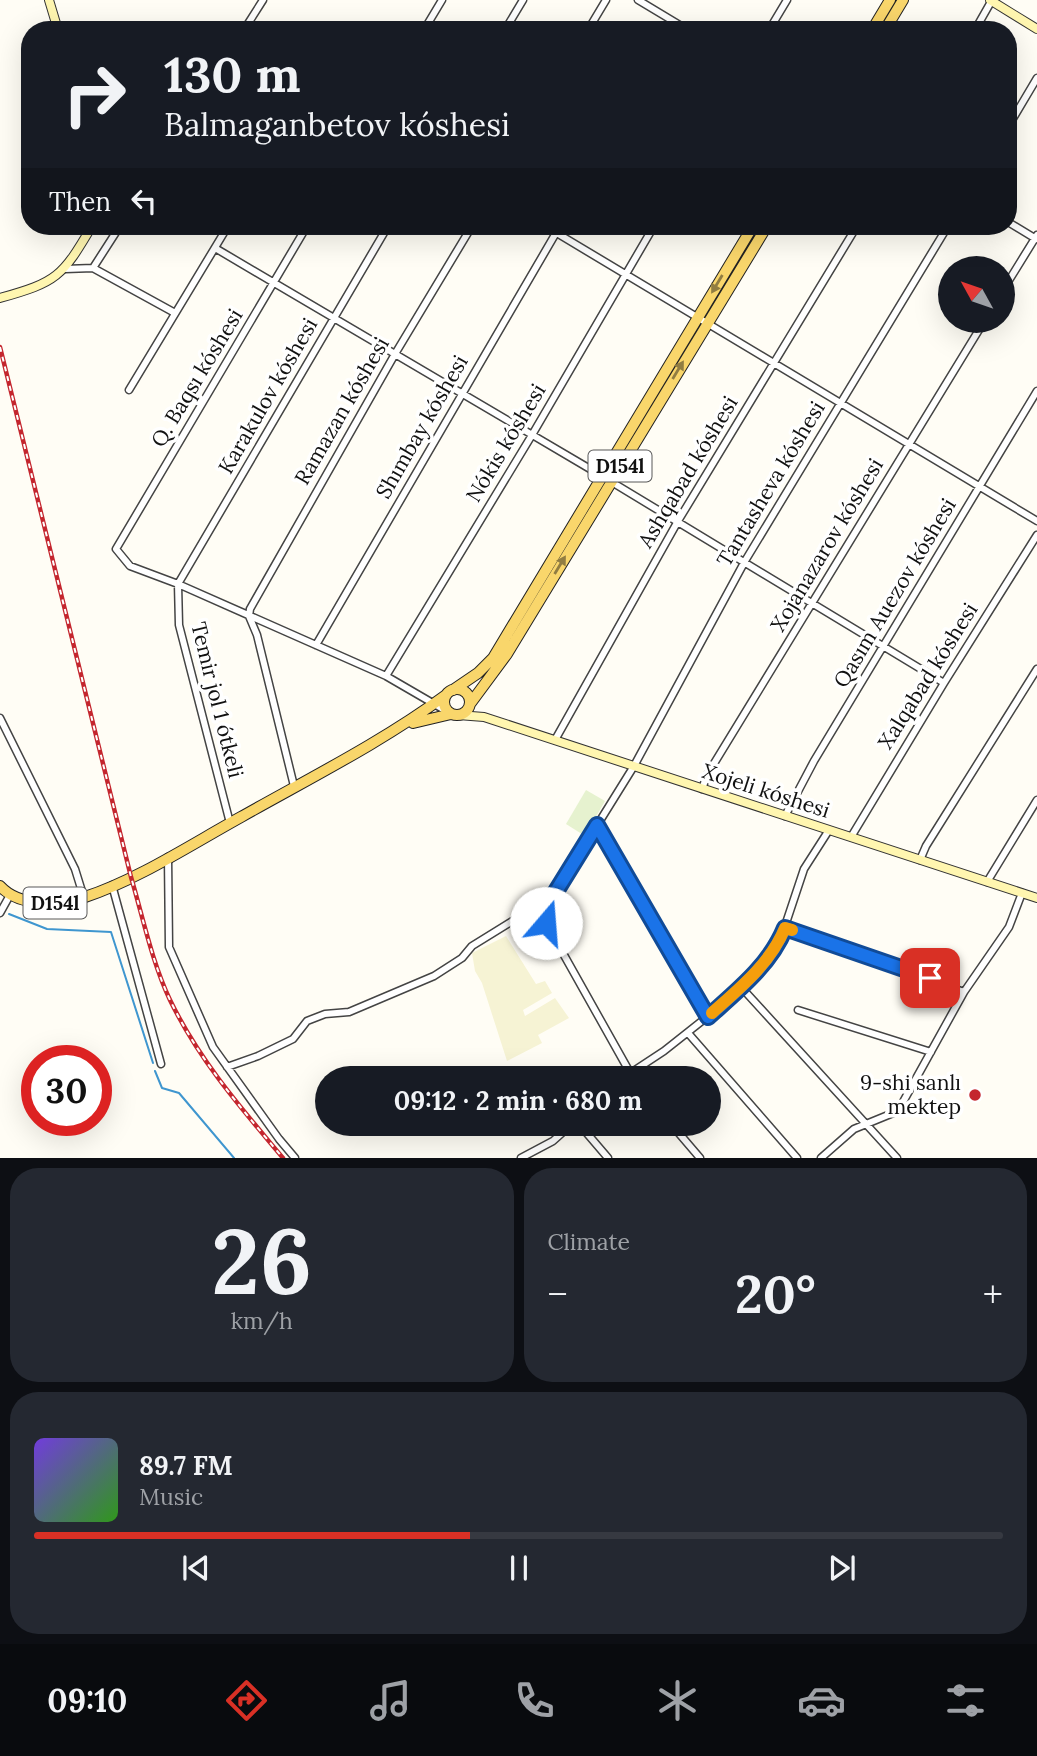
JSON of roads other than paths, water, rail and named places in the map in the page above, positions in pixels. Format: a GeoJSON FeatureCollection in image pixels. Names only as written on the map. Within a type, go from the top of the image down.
{"type":"FeatureCollection","features":[{"type":"Feature","properties":{"kind":"main road"},"geometry":{"type":"LineString","coordinates":[[877,21],[890,0]]}},
{"type":"Feature","properties":{"kind":"main road"},"geometry":{"type":"LineString","coordinates":[[890,21],[903,0]]}},
{"type":"Feature","properties":{"kind":"main road","name":"D154l"},"geometry":{"type":"LineString","coordinates":[[405,725],[466,711],[507,654],[697,317],[747,235]]}},
{"type":"Feature","properties":{"kind":"main road","name":"D154l"},"geometry":{"type":"LineString","coordinates":[[0,886],[10,895],[29,901],[56,903],[84,898],[168,857],[405,725],[478,673],[493,658],[761,235]]}},
{"type":"Feature","properties":{"kind":"main road"},"geometry":{"type":"LineString","coordinates":[[452,713],[444,706],[449,692],[465,692],[470,704]]}},
{"type":"Feature","properties":{"kind":"street"},"geometry":{"type":"LineString","coordinates":[[49,0],[55,21]]}},
{"type":"Feature","properties":{"kind":"street"},"geometry":{"type":"LineString","coordinates":[[250,21],[263,0]]}},
{"type":"Feature","properties":{"kind":"street"},"geometry":{"type":"LineString","coordinates":[[429,21],[442,0]]}},
{"type":"Feature","properties":{"kind":"street"},"geometry":{"type":"LineString","coordinates":[[510,21],[523,0]]}},
{"type":"Feature","properties":{"kind":"street"},"geometry":{"type":"LineString","coordinates":[[594,21],[606,0]]}},
{"type":"Feature","properties":{"kind":"street"},"geometry":{"type":"LineString","coordinates":[[638,0],[669,21]]}},
{"type":"Feature","properties":{"kind":"street"},"geometry":{"type":"LineString","coordinates":[[774,21],[787,0]]}},
{"type":"Feature","properties":{"kind":"street"},"geometry":{"type":"LineString","coordinates":[[980,21],[991,0],[1037,29]]}},
{"type":"Feature","properties":{"kind":"street"},"geometry":{"type":"LineString","coordinates":[[1017,112],[1037,78]]}},
{"type":"Feature","properties":{"kind":"street"},"geometry":{"type":"LineString","coordinates":[[1015,271],[1036,238],[1017,227]]}},
{"type":"Feature","properties":{"kind":"street"},"geometry":{"type":"LineString","coordinates":[[0,298],[37,288],[52,280],[65,268],[86,235]]}},
{"type":"Feature","properties":{"kind":"street"},"geometry":{"type":"LineString","coordinates":[[93,268],[114,235]]}},
{"type":"Feature","properties":{"kind":"street"},"geometry":{"type":"LineString","coordinates":[[129,390],[223,235]]}},
{"type":"Feature","properties":{"kind":"street","name":"Q. Baqsı kóshesi"},"geometry":{"type":"LineString","coordinates":[[178,584],[130,566],[116,549],[302,235]]}},
{"type":"Feature","properties":{"kind":"street","name":"Karakulov kóshesi"},"geometry":{"type":"LineString","coordinates":[[178,584],[383,235]]}},
{"type":"Feature","properties":{"kind":"street","name":"Ramazan kóshesi"},"geometry":{"type":"LineString","coordinates":[[249,616],[250,608],[395,354],[467,235]]}},
{"type":"Feature","properties":{"kind":"street","name":"Shımbay kóshesi"},"geometry":{"type":"LineString","coordinates":[[316,645],[554,235]]}},
{"type":"Feature","properties":{"kind":"street"},"geometry":{"type":"LineString","coordinates":[[567,235],[625,275],[1037,521]]}},
{"type":"Feature","properties":{"kind":"street","name":"Nókis kóshesi"},"geometry":{"type":"LineString","coordinates":[[386,676],[532,435],[649,235]]}},
{"type":"Feature","properties":{"kind":"street","name":"Ashqabad kóshesi"},"geometry":{"type":"LineString","coordinates":[[555,740],[678,521],[852,235]]}},
{"type":"Feature","properties":{"kind":"street","name":"Tantasheva kóshesi"},"geometry":{"type":"LineString","coordinates":[[553,896],[634,766],[745,561],[942,235]]}},
{"type":"Feature","properties":{"kind":"street"},"geometry":{"type":"LineString","coordinates":[[215,248],[678,521],[944,683]]}},
{"type":"Feature","properties":{"kind":"street"},"geometry":{"type":"LineString","coordinates":[[65,268],[93,268],[176,313]]}},
{"type":"Feature","properties":{"kind":"street","name":"Xojanazarov kóshesi"},"geometry":{"type":"LineString","coordinates":[[702,789],[707,775],[977,333]]}},
{"type":"Feature","properties":{"kind":"street","name":"Qasım Auezov kóshesi"},"geometry":{"type":"LineString","coordinates":[[785,816],[814,761],[1037,391]]}},
{"type":"Feature","properties":{"kind":"street","name":"Xalqabad kóshesi"},"geometry":{"type":"LineString","coordinates":[[851,837],[1037,535]]}},
{"type":"Feature","properties":{"kind":"street"},"geometry":{"type":"LineString","coordinates":[[178,584],[386,676],[452,713],[484,717]]}},
{"type":"Feature","properties":{"kind":"street","name":"Temir jol 1 ótkeli"},"geometry":{"type":"LineString","coordinates":[[178,584],[179,625],[230,823]]}},
{"type":"Feature","properties":{"kind":"street"},"geometry":{"type":"LineString","coordinates":[[249,616],[257,635],[294,786]]}},
{"type":"Feature","properties":{"kind":"street"},"geometry":{"type":"LineString","coordinates":[[920,860],[926,846],[1037,669]]}},
{"type":"Feature","properties":{"kind":"street"},"geometry":{"type":"LineString","coordinates":[[470,704],[484,717]]}},
{"type":"Feature","properties":{"kind":"street","name":"Xojeli kóshesi"},"geometry":{"type":"LineString","coordinates":[[484,717],[1037,898]]}},
{"type":"Feature","properties":{"kind":"street"},"geometry":{"type":"LineString","coordinates":[[0,718],[75,869],[84,898]]}},
{"type":"Feature","properties":{"kind":"street"},"geometry":{"type":"LineString","coordinates":[[987,881],[1037,800]]}},
{"type":"Feature","properties":{"kind":"street"},"geometry":{"type":"LineString","coordinates":[[597,825],[708,1017]]}},
{"type":"Feature","properties":{"kind":"street"},"geometry":{"type":"LineString","coordinates":[[643,1066],[708,1017],[770,956],[785,928],[804,869],[829,830]]}},
{"type":"Feature","properties":{"kind":"street"},"geometry":{"type":"LineString","coordinates":[[168,857],[169,947],[213,1047],[295,1157]]}},
{"type":"Feature","properties":{"kind":"street"},"geometry":{"type":"LineString","coordinates":[[112,885],[161,1064]]}},
{"type":"Feature","properties":{"kind":"street"},"geometry":{"type":"LineString","coordinates":[[821,1157],[865,1123],[898,1111],[964,992],[1009,927],[1022,893]]}},
{"type":"Feature","properties":{"kind":"street"},"geometry":{"type":"LineString","coordinates":[[0,913],[10,895]]}},
{"type":"Feature","properties":{"kind":"street"},"geometry":{"type":"LineString","coordinates":[[227,1067],[293,1039],[307,1021],[325,1014],[349,1012],[434,976],[462,958],[472,946],[553,896]]}},
{"type":"Feature","properties":{"kind":"street"},"geometry":{"type":"LineString","coordinates":[[553,896],[547,906],[546,923],[626,1066]]}},
{"type":"Feature","properties":{"kind":"street"},"geometry":{"type":"LineString","coordinates":[[785,928],[964,992]]}},
{"type":"Feature","properties":{"kind":"street"},"geometry":{"type":"LineString","coordinates":[[741,987],[897,1157]]}},
{"type":"Feature","properties":{"kind":"street"},"geometry":{"type":"LineString","coordinates":[[798,1010],[931,1052]]}},
{"type":"Feature","properties":{"kind":"street"},"geometry":{"type":"LineString","coordinates":[[688,1032],[797,1157]]}},
{"type":"Feature","properties":{"kind":"street"},"geometry":{"type":"LineString","coordinates":[[521,1157],[559,1136]]}},
{"type":"Feature","properties":{"kind":"street"},"geometry":{"type":"LineString","coordinates":[[590,1136],[608,1157]]}},
{"type":"Feature","properties":{"kind":"street"},"geometry":{"type":"LineString","coordinates":[[682,1136],[700,1157]]}},
{"type":"Feature","properties":{"kind":"waterway"},"geometry":{"type":"LineString","coordinates":[[9,914],[47,929],[111,932],[153,1063]]}},
{"type":"Feature","properties":{"kind":"waterway"},"geometry":{"type":"LineString","coordinates":[[155,1071],[162,1088],[179,1093],[234,1158]]}},
{"type":"Feature","properties":{"kind":"railway"},"geometry":{"type":"LineString","coordinates":[[0,347],[131,877],[158,971],[181,1022],[207,1063],[283,1158]]}},
{"type":"Feature","properties":{"kind":"place","name":"9-shi sanlı mektep"},"geometry":{"type":"Point","coordinates":[975,1095]}}]}
